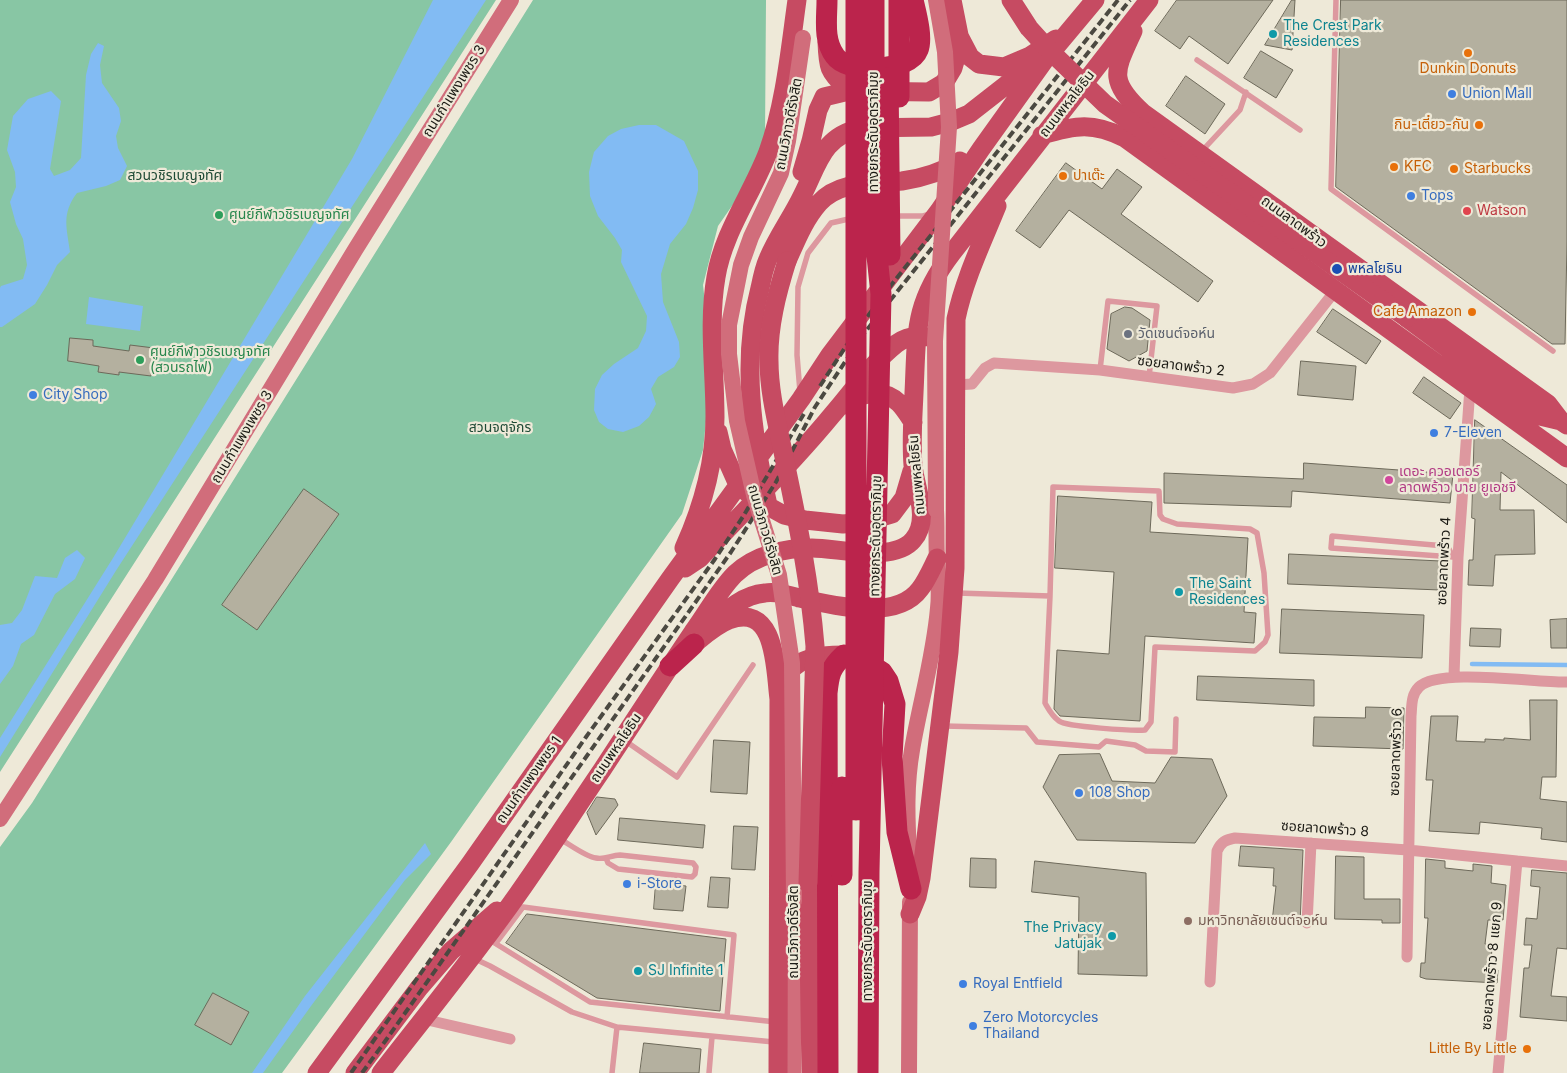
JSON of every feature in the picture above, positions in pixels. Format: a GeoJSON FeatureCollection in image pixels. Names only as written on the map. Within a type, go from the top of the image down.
{"type":"FeatureCollection","features":[{"type":"Feature","properties":{"kind":"highway"},"geometry":{"type":"LineString","coordinates":[[827,0],[827,42],[836,58],[848,66],[868,68],[897,66],[912,58],[919,49],[919,31],[913,0]]}},
{"type":"Feature","properties":{"kind":"highway"},"geometry":{"type":"LineString","coordinates":[[841,1073],[843,0]]}},
{"type":"Feature","properties":{"kind":"highway","name":"ทางยกระดับอุตราภิมุข"},"geometry":{"type":"LineString","coordinates":[[854,1073],[856,822],[856,0]]}},
{"type":"Feature","properties":{"kind":"highway","name":"ทางยกระดับอุตราภิมุข"},"geometry":{"type":"LineString","coordinates":[[868,1073],[869,872],[881,294],[874,228],[874,0]]}},
{"type":"Feature","properties":{"kind":"highway"},"geometry":{"type":"LineString","coordinates":[[875,1073],[875,873],[892,472],[888,0]]}},
{"type":"Feature","properties":{"kind":"highway"},"geometry":{"type":"LineString","coordinates":[[881,294],[890,242],[900,80],[899,0]]}},
{"type":"Feature","properties":{"kind":"highway"},"geometry":{"type":"LineString","coordinates":[[670,666],[694,644]]}},
{"type":"Feature","properties":{"kind":"highway"},"geometry":{"type":"LineString","coordinates":[[828,1073],[827,693],[829,674],[834,663],[844,655],[860,658],[882,672],[888,681],[893,696],[895,704],[892,757],[897,832],[911,889]]}},
{"type":"Feature","properties":{"kind":"main road","name":"ถนนกำแพงเพชร 3"},"geometry":{"type":"LineString","coordinates":[[0,819],[155,580],[355,250],[511,0]]}},
{"type":"Feature","properties":{"kind":"main road"},"geometry":{"type":"LineString","coordinates":[[670,579],[688,538],[703,496],[712,451],[715,418],[712,318],[716,275],[723,250],[768,152],[778,118],[796,0]]}},
{"type":"Feature","properties":{"kind":"main road","name":"ถนนวิภาวดีรังสิต"},"geometry":{"type":"LineString","coordinates":[[793,1073],[794,797],[792,663],[779,575],[754,495],[737,421],[729,354],[729,335],[734,295],[741,265],[751,237],[780,173],[790,132],[803,38],[804,0]]}},
{"type":"Feature","properties":{"kind":"main road"},"geometry":{"type":"LineString","coordinates":[[909,1073],[911,889],[907,812],[908,779],[935,634],[939,581],[936,510],[935,341],[949,127],[945,52],[936,0]]}},
{"type":"Feature","properties":{"kind":"main road"},"geometry":{"type":"LineString","coordinates":[[952,0],[959,35],[970,57],[979,64],[1004,67],[1030,56],[1070,29]]}},
{"type":"Feature","properties":{"kind":"main road"},"geometry":{"type":"LineString","coordinates":[[1011,0],[1029,28],[1105,104],[1407,318],[1540,416],[1564,423]]}},
{"type":"Feature","properties":{"kind":"main road"},"geometry":{"type":"LineString","coordinates":[[758,458],[830,356],[939,210],[1044,62],[1095,0]]}},
{"type":"Feature","properties":{"kind":"main road","name":"ถนนลาดพร้าว"},"geometry":{"type":"LineString","coordinates":[[1148,2],[1118,64],[1117,73],[1123,92],[1129,100],[1161,127],[1548,404],[1564,423]]}},
{"type":"Feature","properties":{"kind":"main road","name":"ถนนพหลโยธิน"},"geometry":{"type":"LineString","coordinates":[[380,1073],[471,957],[491,941],[518,895],[622,738],[724,587],[735,574],[748,563],[782,552],[812,548],[879,553],[894,551],[914,540],[920,528],[920,509],[913,466],[916,336],[921,308],[929,288],[937,274],[1042,135],[1148,2]]}},
{"type":"Feature","properties":{"kind":"main road"},"geometry":{"type":"LineString","coordinates":[[712,318],[720,333],[726,336],[735,336],[741,330],[750,286],[766,242],[802,173],[818,110],[824,97],[849,91],[929,92],[944,82],[953,68],[959,35]]}},
{"type":"Feature","properties":{"kind":"main road"},"geometry":{"type":"LineString","coordinates":[[827,42],[828,63],[832,73],[849,91]]}},
{"type":"Feature","properties":{"kind":"main road"},"geometry":{"type":"LineString","coordinates":[[763,498],[753,419],[749,354],[754,308],[767,259],[799,203],[821,153],[840,135],[850,130],[861,128],[931,127],[950,122],[969,114],[1010,82],[1044,62]]}},
{"type":"Feature","properties":{"kind":"main road"},"geometry":{"type":"LineString","coordinates":[[1042,135],[1063,129],[1086,126],[1110,130],[1125,138],[1567,458]]}},
{"type":"Feature","properties":{"kind":"main road"},"geometry":{"type":"LineString","coordinates":[[1141,150],[1140,140],[1142,132],[1149,127],[1161,127]]}},
{"type":"Feature","properties":{"kind":"main road"},"geometry":{"type":"LineString","coordinates":[[813,130],[816,144],[819,148],[825,149]]}},
{"type":"Feature","properties":{"kind":"main road"},"geometry":{"type":"LineString","coordinates":[[810,1073],[808,883],[815,646],[803,554],[778,427],[769,361],[773,311],[787,261],[800,233],[811,214],[830,194],[841,188],[854,185],[902,181],[938,172],[981,149]]}},
{"type":"Feature","properties":{"kind":"main road"},"geometry":{"type":"LineString","coordinates":[[910,914],[917,897],[921,878],[949,652],[955,568],[956,319],[966,281],[1005,184]]}},
{"type":"Feature","properties":{"kind":"main road"},"geometry":{"type":"LineString","coordinates":[[915,368],[940,342],[956,319]]}},
{"type":"Feature","properties":{"kind":"main road"},"geometry":{"type":"LineString","coordinates":[[670,579],[700,558],[763,498],[867,371],[896,344],[906,338],[916,336],[926,336],[940,342],[953,358],[956,378]]}},
{"type":"Feature","properties":{"kind":"main road"},"geometry":{"type":"LineString","coordinates":[[832,415],[852,399],[864,394],[878,393],[889,396],[899,404],[913,422]]}},
{"type":"Feature","properties":{"kind":"main road"},"geometry":{"type":"LineString","coordinates":[[715,418],[722,449],[738,485],[763,498],[784,514],[805,520],[843,524],[865,522],[892,514],[904,498],[913,466]]}},
{"type":"Feature","properties":{"kind":"main road","name":"ถนนกำแพงเพชร 1"},"geometry":{"type":"LineString","coordinates":[[317,1073],[470,864],[670,579],[758,458]]}},
{"type":"Feature","properties":{"kind":"main road"},"geometry":{"type":"LineString","coordinates":[[760,558],[778,546],[843,524]]}},
{"type":"Feature","properties":{"kind":"main road"},"geometry":{"type":"LineString","coordinates":[[694,644],[738,601],[765,593],[775,593],[861,608],[874,609],[894,605],[904,601],[920,589],[937,558]]}},
{"type":"Feature","properties":{"kind":"main road"},"geometry":{"type":"LineString","coordinates":[[694,644],[716,627],[730,620],[745,618],[762,625],[771,640],[779,699],[778,1073]]}},
{"type":"Feature","properties":{"kind":"main road"},"geometry":{"type":"LineString","coordinates":[[779,699],[787,673],[798,663],[829,655],[844,655]]}},
{"type":"Feature","properties":{"kind":"main road","name":"ถนนพหลโยธิน"},"geometry":{"type":"LineString","coordinates":[[355,1073],[419,988],[451,951],[466,936],[518,895]]}},
{"type":"Feature","properties":{"kind":"street","name":"ซอยลาดพร้าว 2"},"geometry":{"type":"LineString","coordinates":[[956,378],[972,384],[985,368],[994,363],[1100,370],[1233,388],[1253,384],[1270,373],[1335,291]]}},
{"type":"Feature","properties":{"kind":"street","name":"ซอยลาดพร้าว 4"},"geometry":{"type":"LineString","coordinates":[[1454,676],[1455,557],[1470,388]]}},
{"type":"Feature","properties":{"kind":"street","name":"ซอยลาดพร้าว 6"},"geometry":{"type":"LineString","coordinates":[[1407,957],[1411,716],[1413,695],[1420,685],[1432,680],[1454,676],[1567,682]]}},
{"type":"Feature","properties":{"kind":"street","name":"ซอยลาดพร้าว 8"},"geometry":{"type":"LineString","coordinates":[[1210,982],[1217,851],[1225,840],[1235,838],[1408,850],[1567,866]]}},
{"type":"Feature","properties":{"kind":"street"},"geometry":{"type":"LineString","coordinates":[[1307,923],[1311,843]]}},
{"type":"Feature","properties":{"kind":"street","name":"ซอยลาดพร้าว 8 แยก 9"},"geometry":{"type":"LineString","coordinates":[[1498,1073],[1517,861]]}},
{"type":"Feature","properties":{"kind":"street"},"geometry":{"type":"LineString","coordinates":[[423,1019],[510,1039]]}},
{"type":"Feature","properties":{"kind":"lane"},"geometry":{"type":"LineString","coordinates":[[1336,0],[1331,189],[1553,351]]}},
{"type":"Feature","properties":{"kind":"lane"},"geometry":{"type":"LineString","coordinates":[[1197,60],[1300,130]]}},
{"type":"Feature","properties":{"kind":"lane"},"geometry":{"type":"LineString","coordinates":[[1199,154],[1240,110],[1246,92]]}},
{"type":"Feature","properties":{"kind":"lane"},"geometry":{"type":"LineString","coordinates":[[801,399],[797,355],[798,287],[808,253],[832,223],[864,215],[923,216],[939,210]]}},
{"type":"Feature","properties":{"kind":"lane"},"geometry":{"type":"LineString","coordinates":[[1100,370],[1108,301],[1157,306],[1149,377]]}},
{"type":"Feature","properties":{"kind":"lane"},"geometry":{"type":"LineString","coordinates":[[1053,487],[1159,491],[1160,515],[1167,521],[1177,524],[1250,529],[1256,533],[1264,573],[1268,635],[1266,642],[1255,651],[1155,647],[1151,722],[1146,730],[1130,731],[1061,723],[1050,714],[1045,703],[1050,596],[1053,487]]}},
{"type":"Feature","properties":{"kind":"lane"},"geometry":{"type":"LineString","coordinates":[[1332,536],[1445,546],[1455,557],[1331,548],[1332,536]]}},
{"type":"Feature","properties":{"kind":"lane"},"geometry":{"type":"LineString","coordinates":[[953,593],[1050,596]]}},
{"type":"Feature","properties":{"kind":"lane"},"geometry":{"type":"LineString","coordinates":[[622,738],[677,777],[753,665]]}},
{"type":"Feature","properties":{"kind":"lane"},"geometry":{"type":"LineString","coordinates":[[939,726],[1026,728],[1037,742],[1099,747],[1106,741],[1135,745],[1146,751],[1175,752],[1176,719]]}},
{"type":"Feature","properties":{"kind":"lane"},"geometry":{"type":"LineString","coordinates":[[557,837],[594,858],[606,858],[613,855],[692,863],[696,866],[696,874],[692,876],[618,869],[608,862],[606,858]]}},
{"type":"Feature","properties":{"kind":"lane"},"geometry":{"type":"LineString","coordinates":[[727,1017],[734,935],[523,907],[491,941],[590,1002],[727,1017],[778,1022]]}},
{"type":"Feature","properties":{"kind":"lane"},"geometry":{"type":"LineString","coordinates":[[471,957],[572,1012],[617,1027],[778,1043]]}},
{"type":"Feature","properties":{"kind":"lane"},"geometry":{"type":"LineString","coordinates":[[612,1073],[617,1027]]}},
{"type":"Feature","properties":{"kind":"lane"},"geometry":{"type":"LineString","coordinates":[[708,1073],[712,1037]]}},
{"type":"Feature","properties":{"kind":"green space","name":"สวนวชิรเบญจทัศ"},"geometry":{"type":"Polygon","coordinates":[[[0,0],[496,0],[0,772],[0,0]]]}},
{"type":"Feature","properties":{"kind":"green space","name":"สวนจตุจักร"},"geometry":{"type":"Polygon","coordinates":[[[533,0],[766,0],[765,138],[750,180],[718,226],[703,285],[712,364],[703,450],[682,514],[451,842],[282,1073],[0,1073],[0,847],[32,803],[533,0]]]}},
{"type":"Feature","properties":{"kind":"water"},"geometry":{"type":"Polygon","coordinates":[[[433,0],[486,0],[117,569],[0,757],[0,738],[113,558],[352,159],[433,0]]]}},
{"type":"Feature","properties":{"kind":"water"},"geometry":{"type":"Polygon","coordinates":[[[98,43],[104,46],[100,65],[102,83],[119,108],[121,121],[116,136],[118,148],[127,166],[120,180],[106,186],[77,193],[69,208],[66,221],[70,252],[57,265],[35,304],[0,327],[0,288],[23,279],[27,265],[23,239],[16,224],[10,202],[16,187],[15,172],[7,150],[13,116],[28,99],[51,91],[61,101],[50,169],[54,176],[70,170],[81,158],[86,75],[91,54],[98,43]]]}},
{"type":"Feature","properties":{"kind":"water"},"geometry":{"type":"Polygon","coordinates":[[[639,125],[656,125],[684,141],[698,171],[698,190],[686,224],[670,244],[661,274],[663,302],[679,342],[680,357],[674,367],[658,377],[651,389],[656,404],[649,417],[639,426],[623,432],[608,429],[599,422],[594,410],[595,389],[602,375],[614,364],[638,348],[646,331],[647,316],[621,262],[622,250],[598,216],[590,196],[589,172],[594,152],[608,136],[621,129],[639,125]]]}},
{"type":"Feature","properties":{"kind":"water"},"geometry":{"type":"Polygon","coordinates":[[[89,297],[143,306],[140,331],[86,324],[89,297]]]}},
{"type":"Feature","properties":{"kind":"water"},"geometry":{"type":"Polygon","coordinates":[[[77,550],[85,558],[75,579],[55,594],[34,635],[21,644],[13,666],[0,684],[0,625],[12,623],[22,610],[35,576],[57,578],[65,558],[77,550]]]}},
{"type":"Feature","properties":{"kind":"water"},"geometry":{"type":"Polygon","coordinates":[[[425,843],[431,854],[405,880],[263,1073],[252,1073],[305,996],[425,843]]]}},
{"type":"Feature","properties":{"kind":"building"},"geometry":{"type":"Polygon","coordinates":[[[1177,0],[1273,0],[1228,64],[1189,36],[1180,49],[1155,31],[1177,0]]]}},
{"type":"Feature","properties":{"kind":"building"},"geometry":{"type":"Polygon","coordinates":[[[1292,0],[1295,0],[1292,50],[1265,45],[1292,0]]]}},
{"type":"Feature","properties":{"kind":"building","name":"Union Mall"},"geometry":{"type":"Polygon","coordinates":[[[1341,0],[1567,0],[1565,344],[1552,344],[1336,187],[1341,0]]]}},
{"type":"Feature","properties":{"kind":"building"},"geometry":{"type":"Polygon","coordinates":[[[1261,51],[1293,70],[1276,98],[1244,78],[1261,51]]]}},
{"type":"Feature","properties":{"kind":"building"},"geometry":{"type":"Polygon","coordinates":[[[1186,76],[1225,104],[1205,134],[1166,106],[1186,76]]]}},
{"type":"Feature","properties":{"kind":"building"},"geometry":{"type":"Polygon","coordinates":[[[1066,163],[1102,189],[1117,169],[1142,187],[1121,214],[1213,281],[1198,302],[1069,210],[1040,248],[1016,231],[1066,163]]]}},
{"type":"Feature","properties":{"kind":"building","name":"วัดเซนต์จอห์น"},"geometry":{"type":"Polygon","coordinates":[[[1125,307],[1132,308],[1150,320],[1147,351],[1129,361],[1107,349],[1111,314],[1125,307]]]}},
{"type":"Feature","properties":{"kind":"building"},"geometry":{"type":"Polygon","coordinates":[[[1333,309],[1381,341],[1366,364],[1317,332],[1333,309]]]}},
{"type":"Feature","properties":{"kind":"building"},"geometry":{"type":"Polygon","coordinates":[[[70,338],[93,340],[93,346],[129,351],[130,345],[154,348],[151,376],[119,372],[119,375],[98,372],[99,366],[68,361],[70,338]]]}},
{"type":"Feature","properties":{"kind":"building"},"geometry":{"type":"Polygon","coordinates":[[[1301,361],[1356,366],[1353,400],[1298,395],[1301,361]]]}},
{"type":"Feature","properties":{"kind":"building"},"geometry":{"type":"Polygon","coordinates":[[[1424,377],[1461,403],[1450,419],[1413,393],[1424,377]]]}},
{"type":"Feature","properties":{"kind":"building"},"geometry":{"type":"Polygon","coordinates":[[[1475,420],[1567,485],[1567,523],[1501,472],[1500,510],[1534,510],[1535,554],[1495,555],[1493,586],[1468,585],[1469,560],[1473,560],[1475,519],[1472,518],[1475,420]]]}},
{"type":"Feature","properties":{"kind":"building"},"geometry":{"type":"Polygon","coordinates":[[[1304,463],[1453,474],[1450,503],[1292,491],[1291,507],[1164,503],[1164,473],[1303,479],[1304,463]]]}},
{"type":"Feature","properties":{"kind":"building"},"geometry":{"type":"Polygon","coordinates":[[[304,489],[339,514],[257,630],[222,605],[304,489]]]}},
{"type":"Feature","properties":{"kind":"building","name":"The Saint Residences"},"geometry":{"type":"Polygon","coordinates":[[[1058,496],[1152,502],[1150,532],[1248,538],[1244,612],[1256,613],[1254,643],[1145,636],[1140,721],[1060,716],[1054,709],[1057,650],[1109,654],[1114,572],[1055,568],[1058,496]]]}},
{"type":"Feature","properties":{"kind":"building"},"geometry":{"type":"Polygon","coordinates":[[[1289,554],[1441,561],[1440,590],[1288,584],[1289,554]]]}},
{"type":"Feature","properties":{"kind":"building"},"geometry":{"type":"Polygon","coordinates":[[[1282,609],[1424,615],[1422,658],[1280,653],[1282,609]]]}},
{"type":"Feature","properties":{"kind":"building"},"geometry":{"type":"Polygon","coordinates":[[[1567,619],[1567,648],[1551,648],[1550,620],[1567,619]]]}},
{"type":"Feature","properties":{"kind":"building"},"geometry":{"type":"Polygon","coordinates":[[[1471,628],[1501,629],[1500,647],[1470,646],[1471,628]]]}},
{"type":"Feature","properties":{"kind":"building"},"geometry":{"type":"Polygon","coordinates":[[[1198,676],[1314,680],[1314,706],[1197,700],[1198,676]]]}},
{"type":"Feature","properties":{"kind":"building"},"geometry":{"type":"Polygon","coordinates":[[[1530,700],[1557,700],[1556,777],[1542,777],[1540,799],[1567,802],[1567,842],[1541,839],[1542,828],[1480,822],[1479,834],[1429,831],[1433,780],[1426,780],[1431,716],[1458,716],[1456,741],[1485,742],[1485,739],[1504,740],[1504,738],[1530,740],[1530,700]]]}},
{"type":"Feature","properties":{"kind":"building"},"geometry":{"type":"Polygon","coordinates":[[[1366,707],[1404,708],[1403,749],[1313,746],[1314,717],[1365,718],[1366,707]]]}},
{"type":"Feature","properties":{"kind":"building"},"geometry":{"type":"Polygon","coordinates":[[[714,740],[750,742],[747,794],[711,792],[714,740]]]}},
{"type":"Feature","properties":{"kind":"building"},"geometry":{"type":"Polygon","coordinates":[[[1100,754],[1112,781],[1155,783],[1171,757],[1212,759],[1227,796],[1195,843],[1077,840],[1043,787],[1059,755],[1100,754]]]}},
{"type":"Feature","properties":{"kind":"building"},"geometry":{"type":"Polygon","coordinates":[[[597,797],[615,799],[618,805],[596,835],[587,813],[597,797]]]}},
{"type":"Feature","properties":{"kind":"building"},"geometry":{"type":"Polygon","coordinates":[[[620,818],[705,825],[703,848],[618,840],[620,818]]]}},
{"type":"Feature","properties":{"kind":"building"},"geometry":{"type":"Polygon","coordinates":[[[734,826],[758,827],[755,870],[732,869],[734,826]]]}},
{"type":"Feature","properties":{"kind":"building"},"geometry":{"type":"Polygon","coordinates":[[[1241,846],[1303,850],[1300,925],[1272,922],[1276,886],[1273,886],[1274,868],[1239,866],[1241,846]]]}},
{"type":"Feature","properties":{"kind":"building"},"geometry":{"type":"Polygon","coordinates":[[[1336,856],[1364,857],[1364,899],[1400,899],[1400,923],[1382,923],[1382,920],[1335,919],[1336,856]]]}},
{"type":"Feature","properties":{"kind":"building"},"geometry":{"type":"Polygon","coordinates":[[[971,858],[996,859],[996,888],[970,887],[971,858]]]}},
{"type":"Feature","properties":{"kind":"building"},"geometry":{"type":"Polygon","coordinates":[[[1426,859],[1445,861],[1445,868],[1473,871],[1473,864],[1492,866],[1491,883],[1506,885],[1503,920],[1488,920],[1485,944],[1492,945],[1491,969],[1498,970],[1497,983],[1426,979],[1420,977],[1421,963],[1425,963],[1428,918],[1425,918],[1426,859]]]}},
{"type":"Feature","properties":{"kind":"building","name":"The Privacy Jatujak"},"geometry":{"type":"Polygon","coordinates":[[[1035,861],[1146,873],[1147,976],[1078,974],[1079,897],[1032,892],[1035,861]]]}},
{"type":"Feature","properties":{"kind":"building"},"geometry":{"type":"Polygon","coordinates":[[[1532,870],[1567,873],[1567,949],[1557,948],[1551,996],[1567,997],[1567,1021],[1520,1017],[1524,968],[1529,968],[1532,945],[1524,945],[1526,918],[1537,919],[1540,887],[1531,886],[1532,870]]]}},
{"type":"Feature","properties":{"kind":"building"},"geometry":{"type":"Polygon","coordinates":[[[711,877],[730,878],[728,908],[708,907],[711,877]]]}},
{"type":"Feature","properties":{"kind":"building"},"geometry":{"type":"Polygon","coordinates":[[[656,883],[686,886],[683,911],[654,909],[656,883]]]}},
{"type":"Feature","properties":{"kind":"building","name":"SJ Infinite 1"},"geometry":{"type":"Polygon","coordinates":[[[527,914],[726,939],[720,1011],[597,998],[506,943],[527,914]]]}},
{"type":"Feature","properties":{"kind":"building"},"geometry":{"type":"Polygon","coordinates":[[[213,993],[249,1012],[231,1045],[195,1025],[213,993]]]}},
{"type":"Feature","properties":{"kind":"building"},"geometry":{"type":"Polygon","coordinates":[[[644,1043],[701,1049],[699,1073],[640,1073],[644,1043]]]}},
{"type":"Feature","properties":{"kind":"waterway"},"geometry":{"type":"LineString","coordinates":[[1472,664],[1567,665]]}},
{"type":"Feature","properties":{"kind":"railway"},"geometry":{"type":"LineString","coordinates":[[820,386],[852,337],[892,284],[1118,0]]}},
{"type":"Feature","properties":{"kind":"railway"},"geometry":{"type":"LineString","coordinates":[[362,1073],[731,552],[776,482],[815,407],[865,332],[1130,0]]}},
{"type":"Feature","properties":{"kind":"railway"},"geometry":{"type":"LineString","coordinates":[[351,1073],[586,737],[715,559],[744,515],[805,412]]}},
{"type":"Feature","properties":{"kind":"place","name":"The Crest Park Residences"},"geometry":{"type":"Point","coordinates":[1273,34]}},
{"type":"Feature","properties":{"kind":"place","name":"Dunkin Donuts"},"geometry":{"type":"Point","coordinates":[1468,53]}},
{"type":"Feature","properties":{"kind":"place","name":"Union Mall"},"geometry":{"type":"Point","coordinates":[1452,94]}},
{"type":"Feature","properties":{"kind":"place","name":"กิน-เตี๋ยว-กัน"},"geometry":{"type":"Point","coordinates":[1479,125]}},
{"type":"Feature","properties":{"kind":"place","name":"KFC"},"geometry":{"type":"Point","coordinates":[1394,167]}},
{"type":"Feature","properties":{"kind":"place","name":"Starbucks"},"geometry":{"type":"Point","coordinates":[1454,169]}},
{"type":"Feature","properties":{"kind":"place","name":"ปาเต๊ะ"},"geometry":{"type":"Point","coordinates":[1063,176]}},
{"type":"Feature","properties":{"kind":"place","name":"Tops"},"geometry":{"type":"Point","coordinates":[1411,196]}},
{"type":"Feature","properties":{"kind":"place","name":"Watson"},"geometry":{"type":"Point","coordinates":[1467,211]}},
{"type":"Feature","properties":{"kind":"place","name":"ศูนย์กีฬาวชิรเบญจทัศ"},"geometry":{"type":"Point","coordinates":[219,215]}},
{"type":"Feature","properties":{"kind":"place","name":"พหลโยธิน"},"geometry":{"type":"Point","coordinates":[1337,269]}},
{"type":"Feature","properties":{"kind":"place","name":"Cafe Amazon"},"geometry":{"type":"Point","coordinates":[1472,312]}},
{"type":"Feature","properties":{"kind":"place","name":"วัดเซนต์จอห์น"},"geometry":{"type":"Point","coordinates":[1128,334]}},
{"type":"Feature","properties":{"kind":"place","name":"ศูนย์กีฬาวชิรเบญจทัศ (สวนรถไฟ)"},"geometry":{"type":"Point","coordinates":[140,360]}},
{"type":"Feature","properties":{"kind":"place","name":"City Shop"},"geometry":{"type":"Point","coordinates":[33,395]}},
{"type":"Feature","properties":{"kind":"place","name":"7-Eleven"},"geometry":{"type":"Point","coordinates":[1434,433]}},
{"type":"Feature","properties":{"kind":"place","name":"เดอะ ควอเตอร์ ลาดพร้าว บาย ยูเอชจี"},"geometry":{"type":"Point","coordinates":[1389,480]}},
{"type":"Feature","properties":{"kind":"place","name":"The Saint Residences"},"geometry":{"type":"Point","coordinates":[1179,592]}},
{"type":"Feature","properties":{"kind":"place","name":"108 Shop"},"geometry":{"type":"Point","coordinates":[1079,793]}},
{"type":"Feature","properties":{"kind":"place","name":"i-Store"},"geometry":{"type":"Point","coordinates":[627,884]}},
{"type":"Feature","properties":{"kind":"place","name":"มหาวิทยาลัยเซนต์จอห์น"},"geometry":{"type":"Point","coordinates":[1188,921]}},
{"type":"Feature","properties":{"kind":"place","name":"The Privacy Jatujak"},"geometry":{"type":"Point","coordinates":[1112,936]}},
{"type":"Feature","properties":{"kind":"place","name":"SJ Infinite 1"},"geometry":{"type":"Point","coordinates":[638,971]}},
{"type":"Feature","properties":{"kind":"place","name":"Royal Entfield"},"geometry":{"type":"Point","coordinates":[963,984]}},
{"type":"Feature","properties":{"kind":"place","name":"Zero Motorcycles Thailand"},"geometry":{"type":"Point","coordinates":[973,1026]}},
{"type":"Feature","properties":{"kind":"place","name":"Little By Little"},"geometry":{"type":"Point","coordinates":[1527,1049]}}]}
